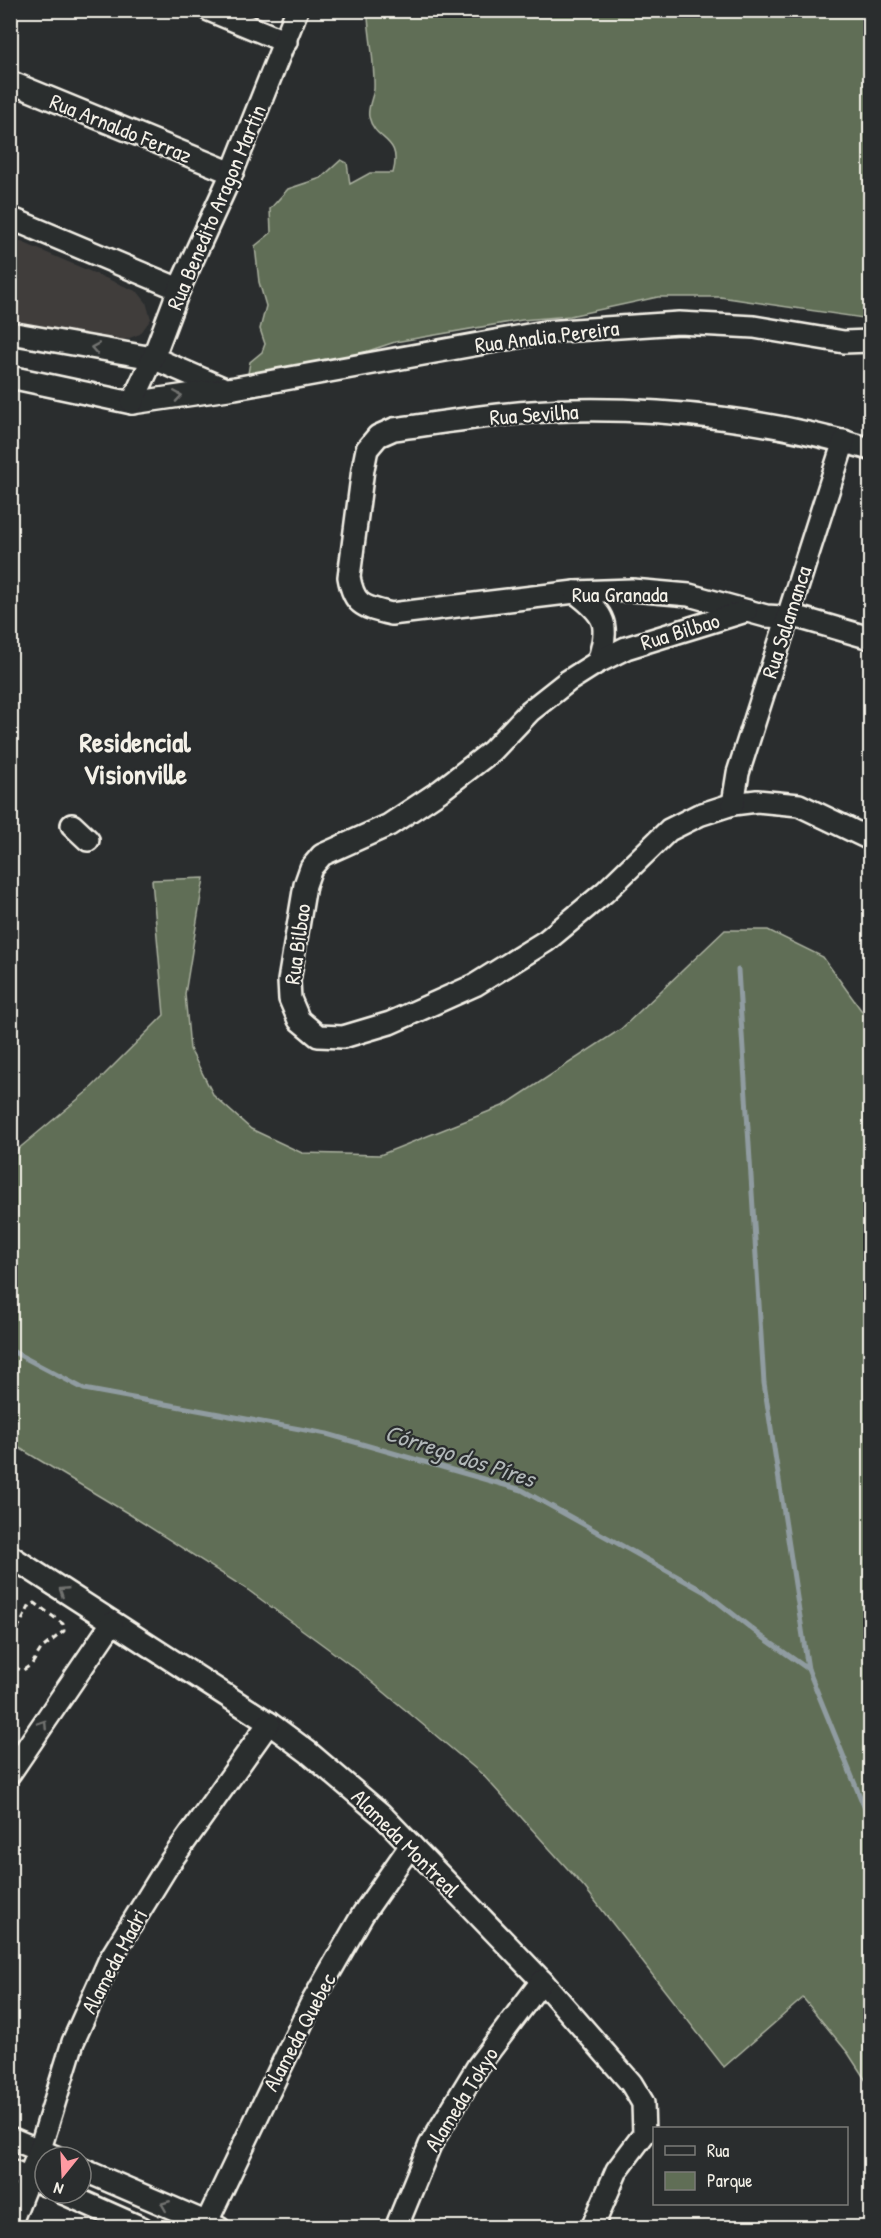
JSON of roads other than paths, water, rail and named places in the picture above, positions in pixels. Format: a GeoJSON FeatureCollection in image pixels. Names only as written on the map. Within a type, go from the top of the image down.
{"type":"FeatureCollection","features":[{"type":"Feature","properties":{"kind":"street"},"geometry":{"type":"LineString","coordinates":[[209,10],[286,42]]}},
{"type":"Feature","properties":{"kind":"street","name":"Rua Benedito Aragon Martin"},"geometry":{"type":"LineString","coordinates":[[132,403],[153,358],[179,289],[232,173],[297,10]]}},
{"type":"Feature","properties":{"kind":"street","name":"Rua Arnaldo Ferraz"},"geometry":{"type":"LineString","coordinates":[[10,82],[232,173]]}},
{"type":"Feature","properties":{"kind":"street"},"geometry":{"type":"LineString","coordinates":[[10,218],[179,289]]}},
{"type":"Feature","properties":{"kind":"street","name":"Rua Analia Pereira"},"geometry":{"type":"LineString","coordinates":[[132,403],[225,389],[545,332],[679,323],[754,327],[844,342],[870,341]]}},
{"type":"Feature","properties":{"kind":"street"},"geometry":{"type":"LineString","coordinates":[[10,333],[153,358],[225,389]]}},
{"type":"Feature","properties":{"kind":"street"},"geometry":{"type":"LineString","coordinates":[[10,377],[132,403]]}},
{"type":"Feature","properties":{"kind":"street","name":"Rua Sevilha"},"geometry":{"type":"LineString","coordinates":[[365,607],[352,594],[349,577],[363,469],[367,449],[378,436],[394,429],[508,414],[570,410],[649,411],[756,424],[844,441],[870,449]]}},
{"type":"Feature","properties":{"kind":"street","name":"Rua Salamanca"},"geometry":{"type":"LineString","coordinates":[[733,804],[735,783],[844,441]]}},
{"type":"Feature","properties":{"kind":"street","name":"Rua Granada"},"geometry":{"type":"LineString","coordinates":[[365,607],[391,614],[575,591],[632,590],[689,595],[746,611],[786,618],[801,618],[870,638]]}},
{"type":"Feature","properties":{"kind":"street"},"geometry":{"type":"LineString","coordinates":[[575,591],[597,608],[603,623],[605,639],[598,662]]}},
{"type":"Feature","properties":{"kind":"street","name":"Rua Bilbao"},"geometry":{"type":"LineString","coordinates":[[746,611],[626,648],[598,662],[568,681],[530,711],[492,751],[440,791],[389,825],[322,855],[311,868],[305,885],[289,981],[290,999],[298,1020],[318,1036],[343,1038],[390,1023],[475,985],[546,941],[605,892],[669,830],[699,815],[733,804],[758,801],[799,805],[870,839]]}},
{"type":"Feature","properties":{"kind":"street"},"geometry":{"type":"LineString","coordinates":[[72,825],[88,840]]}},
{"type":"Feature","properties":{"kind":"street","name":"Alameda Montreal"},"geometry":{"type":"LineString","coordinates":[[10,1556],[269,1723],[308,1752],[372,1806],[542,1981],[631,2083],[643,2103],[644,2134],[617,2170],[592,2228]]}},
{"type":"Feature","properties":{"kind":"street"},"geometry":{"type":"LineString","coordinates":[[10,1773],[112,1623]]}},
{"type":"Feature","properties":{"kind":"street","name":"Alameda Madri"},"geometry":{"type":"LineString","coordinates":[[50,2145],[73,2042],[110,1959],[168,1865],[269,1723]]}},
{"type":"Feature","properties":{"kind":"street","name":"Alameda Quebec"},"geometry":{"type":"LineString","coordinates":[[209,2226],[310,2006],[363,1914],[411,1845]]}},
{"type":"Feature","properties":{"kind":"street","name":"Alameda Tokyo"},"geometry":{"type":"LineString","coordinates":[[396,2228],[430,2145],[478,2066],[542,1981]]}},
{"type":"Feature","properties":{"kind":"street"},"geometry":{"type":"LineString","coordinates":[[10,2138],[33,2147]]}},
{"type":"Feature","properties":{"kind":"street"},"geometry":{"type":"LineString","coordinates":[[10,2170],[33,2180]]}},
{"type":"Feature","properties":{"kind":"street"},"geometry":{"type":"LineString","coordinates":[[93,2174],[209,2226]]}},
{"type":"Feature","properties":{"kind":"street","name":"Alameda Madri"},"geometry":{"type":"LineString","coordinates":[[10,2225],[33,2188]]}},
{"type":"Feature","properties":{"kind":"street"},"geometry":{"type":"LineString","coordinates":[[90,2205],[141,2228]]}},
{"type":"Feature","properties":{"kind":"waterway"},"geometry":{"type":"LineString","coordinates":[[738,970],[764,1383],[808,1669]]}},
{"type":"Feature","properties":{"kind":"waterway","name":"Córrego dos Píres"},"geometry":{"type":"LineString","coordinates":[[10,1350],[84,1389],[327,1434],[522,1490],[705,1592],[808,1669],[870,1821]]}},
{"type":"Feature","properties":{"kind":"district","name":"Residencial Visionville"},"geometry":{"type":"Point","coordinates":[135,758]}}]}
